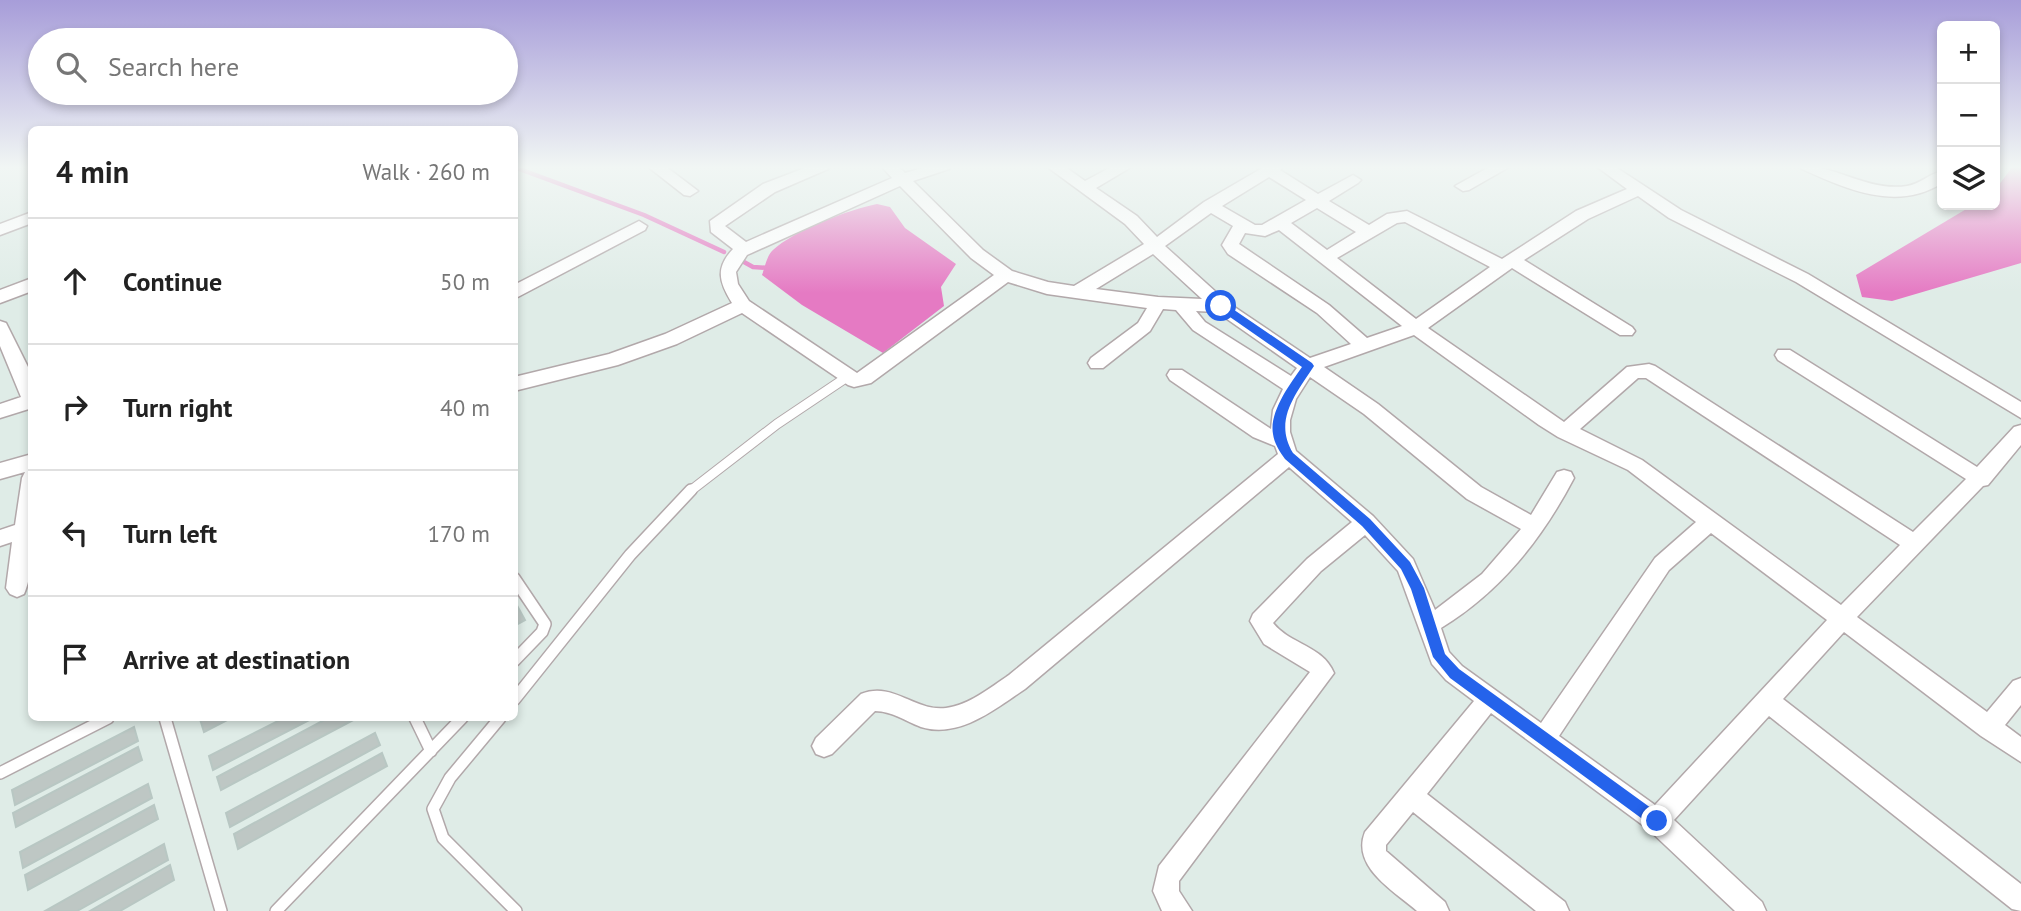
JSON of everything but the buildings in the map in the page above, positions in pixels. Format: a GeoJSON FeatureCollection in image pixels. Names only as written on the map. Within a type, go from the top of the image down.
{"type":"FeatureCollection","features":[{"type":"Feature","properties":{"kind":"street"},"geometry":{"type":"LineString","coordinates":[[737,209],[718,221],[717,228],[744,249]]}},
{"type":"Feature","properties":{"kind":"street"},"geometry":{"type":"LineString","coordinates":[[836,209],[744,249],[728,262],[727,274],[732,289],[743,305],[854,380],[865,378],[1006,275]]}},
{"type":"Feature","properties":{"kind":"street"},"geometry":{"type":"LineString","coordinates":[[930,209],[977,254],[1006,275],[1032,285],[1158,303],[1221,306]]}},
{"type":"Feature","properties":{"kind":"street"},"geometry":{"type":"LineString","coordinates":[[1115,209],[1131,220],[1155,246],[1221,306],[1371,409],[1474,493],[1536,528]]}},
{"type":"Feature","properties":{"kind":"street"},"geometry":{"type":"LineString","coordinates":[[1077,292],[1155,246],[1205,209]]}},
{"type":"Feature","properties":{"kind":"street"},"geometry":{"type":"LineString","coordinates":[[1216,209],[1252,230],[1265,231],[1304,209]]}},
{"type":"Feature","properties":{"kind":"street"},"geometry":{"type":"LineString","coordinates":[[1329,209],[1369,233]]}},
{"type":"Feature","properties":{"kind":"street"},"geometry":{"type":"LineString","coordinates":[[1285,449],[1278,433],[1280,417],[1294,387],[1308,366],[1416,328],[1508,264],[1583,215],[1598,209]]}},
{"type":"Feature","properties":{"kind":"street"},"geometry":{"type":"LineString","coordinates":[[1668,209],[1802,278],[2021,411]]}},
{"type":"Feature","properties":{"kind":"street"},"geometry":{"type":"LineString","coordinates":[[1327,257],[1393,218],[1406,216],[1508,264],[1626,331]]}},
{"type":"Feature","properties":{"kind":"street"},"geometry":{"type":"LineString","coordinates":[[0,230],[28,218]]}},
{"type":"Feature","properties":{"kind":"street"},"geometry":{"type":"LineString","coordinates":[[1280,222],[1416,328],[1565,432],[1615,452],[2021,751]]}},
{"type":"Feature","properties":{"kind":"street"},"geometry":{"type":"LineString","coordinates":[[1242,225],[1231,240],[1230,245],[1234,250],[1323,309],[1363,345]]}},
{"type":"Feature","properties":{"kind":"street"},"geometry":{"type":"LineString","coordinates":[[518,291],[639,226]]}},
{"type":"Feature","properties":{"kind":"street"},"geometry":{"type":"LineString","coordinates":[[0,297],[28,286]]}},
{"type":"Feature","properties":{"kind":"street"},"geometry":{"type":"LineString","coordinates":[[1097,363],[1144,327],[1158,303]]}},
{"type":"Feature","properties":{"kind":"street"},"geometry":{"type":"LineString","coordinates":[[1181,304],[1199,326],[1294,387]]}},
{"type":"Feature","properties":{"kind":"street"},"geometry":{"type":"LineString","coordinates":[[518,383],[612,360],[671,339],[743,305]]}},
{"type":"Feature","properties":{"kind":"street"},"geometry":{"type":"LineString","coordinates":[[0,327],[28,390]]}},
{"type":"Feature","properties":{"kind":"street"},"geometry":{"type":"LineString","coordinates":[[1784,355],[1980,478]]}},
{"type":"Feature","properties":{"kind":"street"},"geometry":{"type":"LineString","coordinates":[[1565,432],[1633,372],[1649,371],[1914,544]]}},
{"type":"Feature","properties":{"kind":"street"},"geometry":{"type":"LineString","coordinates":[[1177,375],[1285,449],[1366,522],[1406,565],[1417,588],[1440,657],[1454,673],[1657,821],[1753,911]]}},
{"type":"Feature","properties":{"kind":"street"},"geometry":{"type":"LineString","coordinates":[[0,411],[28,402]]}},
{"type":"Feature","properties":{"kind":"street"},"geometry":{"type":"LineString","coordinates":[[1657,821],[1769,702],[1843,618],[1980,478],[2021,432]]}},
{"type":"Feature","properties":{"kind":"street"},"geometry":{"type":"LineString","coordinates":[[824,746],[869,701],[888,700],[932,721],[961,716],[988,701],[1017,682],[1285,449]]}},
{"type":"Feature","properties":{"kind":"street"},"geometry":{"type":"LineString","coordinates":[[0,471],[28,463]]}},
{"type":"Feature","properties":{"kind":"street"},"geometry":{"type":"LineString","coordinates":[[1429,625],[1447,615],[1474,593],[1536,528],[1564,478]]}},
{"type":"Feature","properties":{"kind":"street"},"geometry":{"type":"LineString","coordinates":[[1544,738],[1662,564],[1711,521]]}},
{"type":"Feature","properties":{"kind":"street"},"geometry":{"type":"LineString","coordinates":[[1179,911],[1167,897],[1164,886],[1168,876],[1323,673],[1320,666],[1313,661],[1268,634],[1261,621],[1314,565],[1366,522]]}},
{"type":"Feature","properties":{"kind":"street"},"geometry":{"type":"LineString","coordinates":[[0,538],[28,529],[17,587]]}},
{"type":"Feature","properties":{"kind":"street"},"geometry":{"type":"LineString","coordinates":[[1989,728],[2021,688]]}},
{"type":"Feature","properties":{"kind":"street"},"geometry":{"type":"LineString","coordinates":[[1436,911],[1386,871],[1374,852],[1374,841],[1489,699]]}},
{"type":"Feature","properties":{"kind":"street"},"geometry":{"type":"LineString","coordinates":[[1769,702],[2021,900]]}},
{"type":"Feature","properties":{"kind":"street"},"geometry":{"type":"LineString","coordinates":[[1411,796],[1556,911]]}},
{"type":"Feature","properties":{"kind":"lane"},"geometry":{"type":"LineString","coordinates":[[518,694],[630,555],[689,492],[777,424],[847,377]]}},
{"type":"Feature","properties":{"kind":"lane"},"geometry":{"type":"LineString","coordinates":[[518,584],[545,624],[518,657]]}},
{"type":"Feature","properties":{"kind":"lane"},"geometry":{"type":"LineString","coordinates":[[0,773],[102,721]]}},
{"type":"Feature","properties":{"kind":"lane"},"geometry":{"type":"LineString","coordinates":[[166,721],[221,911]]}},
{"type":"Feature","properties":{"kind":"lane"},"geometry":{"type":"LineString","coordinates":[[416,721],[431,751]]}},
{"type":"Feature","properties":{"kind":"lane"},"geometry":{"type":"LineString","coordinates":[[276,911],[459,721]]}},
{"type":"Feature","properties":{"kind":"lane"},"geometry":{"type":"LineString","coordinates":[[498,721],[450,778],[433,809],[443,838],[516,911]]}},
{"type":"Feature","properties":{"kind":"shaded area"},"geometry":{"type":"Polygon","coordinates":[[[891,209],[905,228],[956,264],[941,287],[944,306],[883,353],[802,305],[762,275],[769,255],[782,243],[822,222],[852,211],[891,209]]]}},
{"type":"Feature","properties":{"kind":"shaded area"},"geometry":{"type":"Polygon","coordinates":[[[2021,209],[2021,263],[1892,301],[1862,297],[1856,275],[1965,210],[2021,209]]]}},
{"type":"Feature","properties":{"kind":"waterway"},"geometry":{"type":"LineString","coordinates":[[626,209],[724,252]]}},
{"type":"Feature","properties":{"kind":"waterway"},"geometry":{"type":"LineString","coordinates":[[744,262],[753,267],[770,268]]}},
{"type":"Feature","properties":{"kind":"route"},"geometry":{"type":"LineString","coordinates":[[1221,306],[1308,366],[1294,387],[1280,417],[1278,433],[1283,446],[1289,456],[1366,522],[1406,565],[1417,588],[1440,657],[1454,673],[1657,821]]}}]}
